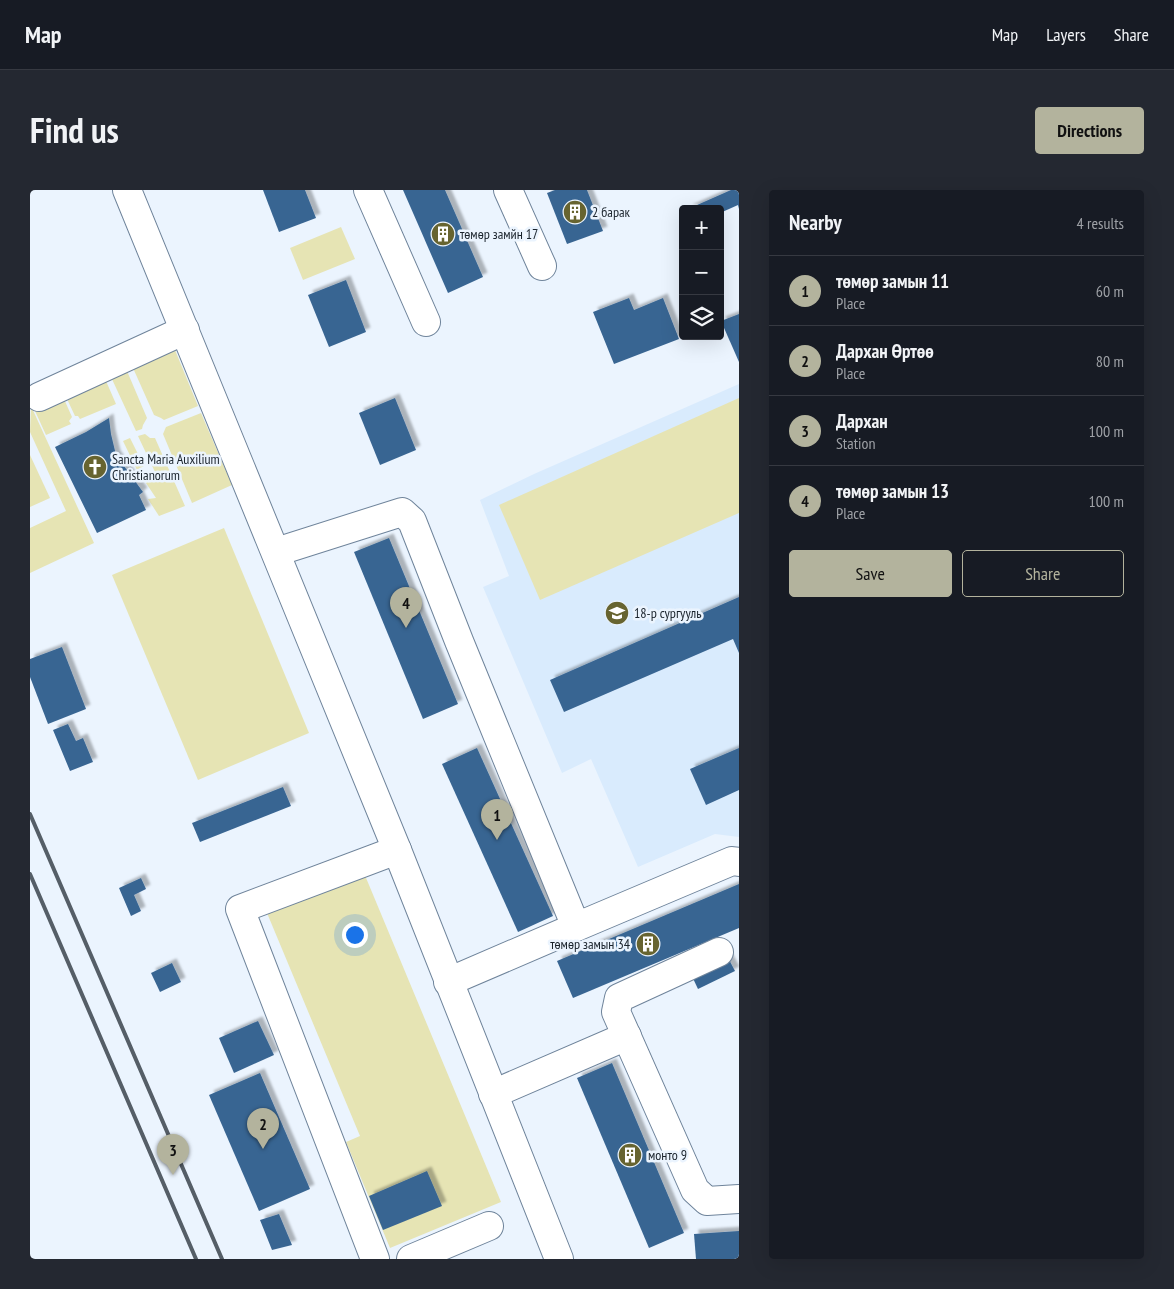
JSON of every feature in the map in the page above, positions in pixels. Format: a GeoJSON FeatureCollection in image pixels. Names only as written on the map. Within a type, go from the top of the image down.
{"type":"FeatureCollection","features":[{"type":"Feature","properties":{"kind":"street"},"geometry":{"type":"LineString","coordinates":[[127,190],[397,850],[559,1259]]}},
{"type":"Feature","properties":{"kind":"street"},"geometry":{"type":"LineString","coordinates":[[368,190],[426,322]]}},
{"type":"Feature","properties":{"kind":"street"},"geometry":{"type":"LineString","coordinates":[[508,190],[542,266]]}},
{"type":"Feature","properties":{"kind":"street"},"geometry":{"type":"LineString","coordinates":[[38,397],[185,330]]}},
{"type":"Feature","properties":{"kind":"street"},"geometry":{"type":"LineString","coordinates":[[276,552],[402,512],[412,521],[576,927]]}},
{"type":"Feature","properties":{"kind":"street"},"geometry":{"type":"LineString","coordinates":[[375,1259],[240,909],[397,850]]}},
{"type":"Feature","properties":{"kind":"street"},"geometry":{"type":"LineString","coordinates":[[448,982],[732,861],[739,862]]}},
{"type":"Feature","properties":{"kind":"street"},"geometry":{"type":"LineString","coordinates":[[719,952],[619,998],[616,1012],[695,1190],[707,1201],[739,1199]]}},
{"type":"Feature","properties":{"kind":"street"},"geometry":{"type":"LineString","coordinates":[[493,1094],[627,1036]]}},
{"type":"Feature","properties":{"kind":"street"},"geometry":{"type":"LineString","coordinates":[[410,1259],[489,1226]]}},
{"type":"Feature","properties":{"kind":"shaded area"},"geometry":{"type":"Polygon","coordinates":[[[341,227],[355,259],[303,280],[290,248],[341,227]]]}},
{"type":"Feature","properties":{"kind":"shaded area"},"geometry":{"type":"Polygon","coordinates":[[[175,350],[198,406],[164,420],[154,415],[133,368],[175,350]]]}},
{"type":"Feature","properties":{"kind":"shaded area"},"geometry":{"type":"Polygon","coordinates":[[[127,371],[147,418],[142,429],[136,431],[111,377],[127,371]]]}},
{"type":"Feature","properties":{"kind":"shaded area"},"geometry":{"type":"Polygon","coordinates":[[[106,381],[116,404],[80,419],[78,416],[75,416],[67,399],[106,381]]]}},
{"type":"Feature","properties":{"kind":"shaded area","name":"18-р сургууль"},"geometry":{"type":"Polygon","coordinates":[[[739,384],[739,837],[715,834],[638,867],[591,759],[562,773],[483,587],[509,576],[480,500],[534,474],[739,384]]]}},
{"type":"Feature","properties":{"kind":"shaded area"},"geometry":{"type":"Polygon","coordinates":[[[739,398],[739,513],[540,600],[499,505],[739,398]]]}},
{"type":"Feature","properties":{"kind":"shaded area"},"geometry":{"type":"Polygon","coordinates":[[[64,399],[72,417],[69,421],[71,424],[46,435],[35,411],[64,399]]]}},
{"type":"Feature","properties":{"kind":"shaded area"},"geometry":{"type":"Polygon","coordinates":[[[31,406],[94,543],[30,573],[30,528],[66,511],[30,432],[31,406]]]}},
{"type":"Feature","properties":{"kind":"shaded area"},"geometry":{"type":"Polygon","coordinates":[[[201,413],[232,485],[192,503],[163,434],[166,427],[201,413]]]}},
{"type":"Feature","properties":{"kind":"shaded area"},"geometry":{"type":"Polygon","coordinates":[[[145,434],[150,438],[155,438],[185,506],[159,516],[148,499],[156,498],[146,483],[155,472],[138,436],[145,434]]]}},
{"type":"Feature","properties":{"kind":"shaded area"},"geometry":{"type":"Polygon","coordinates":[[[130,438],[144,466],[137,470],[123,441],[130,438]]]}},
{"type":"Feature","properties":{"kind":"shaded area"},"geometry":{"type":"Polygon","coordinates":[[[30,455],[50,498],[30,507],[30,455]]]}},
{"type":"Feature","properties":{"kind":"shaded area"},"geometry":{"type":"Polygon","coordinates":[[[224,528],[309,733],[198,780],[112,575],[224,528]]]}},
{"type":"Feature","properties":{"kind":"shaded area"},"geometry":{"type":"Polygon","coordinates":[[[364,873],[501,1202],[390,1248],[346,1142],[360,1136],[267,913],[364,873]]]}},
{"type":"Feature","properties":{"kind":"building"},"geometry":{"type":"Polygon","coordinates":[[[263,190],[305,190],[316,218],[279,232],[263,190]]]}},
{"type":"Feature","properties":{"kind":"building","name":"төмөр замйн 17"},"geometry":{"type":"Polygon","coordinates":[[[403,190],[445,190],[483,277],[448,293],[403,190]]]}},
{"type":"Feature","properties":{"kind":"building","name":"2 барак"},"geometry":{"type":"Polygon","coordinates":[[[555,190],[587,190],[603,231],[567,244],[547,193],[555,190]]]}},
{"type":"Feature","properties":{"kind":"building"},"geometry":{"type":"Polygon","coordinates":[[[731,190],[739,190],[739,209],[738,205],[724,211],[724,205],[697,205],[731,190]]]}},
{"type":"Feature","properties":{"kind":"building"},"geometry":{"type":"Polygon","coordinates":[[[346,280],[366,332],[329,347],[308,295],[346,280]]]}},
{"type":"Feature","properties":{"kind":"building"},"geometry":{"type":"Polygon","coordinates":[[[629,298],[634,310],[663,298],[679,339],[614,364],[593,312],[629,298]]]}},
{"type":"Feature","properties":{"kind":"building"},"geometry":{"type":"Polygon","coordinates":[[[739,314],[739,362],[724,328],[724,320],[739,314]]]}},
{"type":"Feature","properties":{"kind":"building"},"geometry":{"type":"Polygon","coordinates":[[[395,398],[416,450],[380,465],[359,413],[395,398]]]}},
{"type":"Feature","properties":{"kind":"building","name":"Sancta Maria Auxilium Christianorum"},"geometry":{"type":"Polygon","coordinates":[[[109,418],[116,455],[143,492],[139,495],[146,510],[97,533],[55,447],[109,418]]]}},
{"type":"Feature","properties":{"kind":"building"},"geometry":{"type":"Polygon","coordinates":[[[389,538],[458,704],[423,719],[354,552],[389,538]]]}},
{"type":"Feature","properties":{"kind":"building","name":"18-р сургууль"},"geometry":{"type":"Polygon","coordinates":[[[739,597],[739,653],[733,639],[564,712],[550,680],[739,597]]]}},
{"type":"Feature","properties":{"kind":"building"},"geometry":{"type":"Polygon","coordinates":[[[62,647],[86,709],[48,724],[30,677],[30,659],[62,647]]]}},
{"type":"Feature","properties":{"kind":"building"},"geometry":{"type":"Polygon","coordinates":[[[68,724],[76,741],[83,738],[93,762],[70,771],[53,730],[68,724]]]}},
{"type":"Feature","properties":{"kind":"building"},"geometry":{"type":"Polygon","coordinates":[[[477,748],[553,916],[518,932],[442,764],[477,748]]]}},
{"type":"Feature","properties":{"kind":"building"},"geometry":{"type":"Polygon","coordinates":[[[739,748],[739,790],[706,805],[690,769],[739,748]]]}},
{"type":"Feature","properties":{"kind":"building"},"geometry":{"type":"Polygon","coordinates":[[[283,787],[291,806],[200,842],[192,823],[283,787]]]}},
{"type":"Feature","properties":{"kind":"building"},"geometry":{"type":"Polygon","coordinates":[[[141,878],[146,889],[134,895],[141,911],[131,916],[119,888],[141,878]]]}},
{"type":"Feature","properties":{"kind":"building","name":"төмөр замын 34"},"geometry":{"type":"Polygon","coordinates":[[[739,884],[739,928],[573,998],[557,961],[739,884]]]}},
{"type":"Feature","properties":{"kind":"building"},"geometry":{"type":"Polygon","coordinates":[[[726,954],[735,971],[698,989],[690,972],[726,954]]]}},
{"type":"Feature","properties":{"kind":"building"},"geometry":{"type":"Polygon","coordinates":[[[172,963],[181,982],[160,992],[151,973],[172,963]]]}},
{"type":"Feature","properties":{"kind":"building"},"geometry":{"type":"Polygon","coordinates":[[[258,1021],[274,1055],[234,1073],[219,1038],[258,1021]]]}},
{"type":"Feature","properties":{"kind":"building","name":"монто 9"},"geometry":{"type":"Polygon","coordinates":[[[612,1063],[684,1233],[649,1248],[577,1078],[612,1063]]]}},
{"type":"Feature","properties":{"kind":"building"},"geometry":{"type":"Polygon","coordinates":[[[260,1073],[310,1189],[259,1211],[209,1095],[260,1073]]]}},
{"type":"Feature","properties":{"kind":"building"},"geometry":{"type":"Polygon","coordinates":[[[427,1171],[442,1206],[383,1230],[369,1196],[427,1171]]]}},
{"type":"Feature","properties":{"kind":"building"},"geometry":{"type":"Polygon","coordinates":[[[279,1214],[292,1245],[272,1250],[260,1220],[279,1214]]]}},
{"type":"Feature","properties":{"kind":"building"},"geometry":{"type":"Polygon","coordinates":[[[739,1231],[739,1259],[696,1259],[694,1234],[739,1231]]]}},
{"type":"Feature","properties":{"kind":"railway"},"geometry":{"type":"LineString","coordinates":[[30,814],[222,1259]]}},
{"type":"Feature","properties":{"kind":"railway"},"geometry":{"type":"LineString","coordinates":[[30,874],[196,1259]]}},
{"type":"Feature","properties":{"kind":"place","name":"2 барак"},"geometry":{"type":"Point","coordinates":[575,212]}},
{"type":"Feature","properties":{"kind":"place","name":"төмөр замйн 17"},"geometry":{"type":"Point","coordinates":[443,234]}},
{"type":"Feature","properties":{"kind":"place","name":"Sancta Maria Auxilium Christianorum"},"geometry":{"type":"Point","coordinates":[95,467]}},
{"type":"Feature","properties":{"kind":"place","name":"18-р сургууль"},"geometry":{"type":"Point","coordinates":[617,613]}},
{"type":"Feature","properties":{"kind":"place","name":"төмөр замын 13"},"geometry":{"type":"Point","coordinates":[406,628]}},
{"type":"Feature","properties":{"kind":"place","name":"төмөр замын 11"},"geometry":{"type":"Point","coordinates":[497,840]}},
{"type":"Feature","properties":{"kind":"place","name":"төмөр замын 34"},"geometry":{"type":"Point","coordinates":[648,944]}},
{"type":"Feature","properties":{"kind":"place","name":"Дархан Өртөө"},"geometry":{"type":"Point","coordinates":[263,1149]}},
{"type":"Feature","properties":{"kind":"place","name":"монто 9"},"geometry":{"type":"Point","coordinates":[630,1155]}},
{"type":"Feature","properties":{"kind":"place","name":"Дархан"},"geometry":{"type":"Point","coordinates":[173,1175]}}]}
